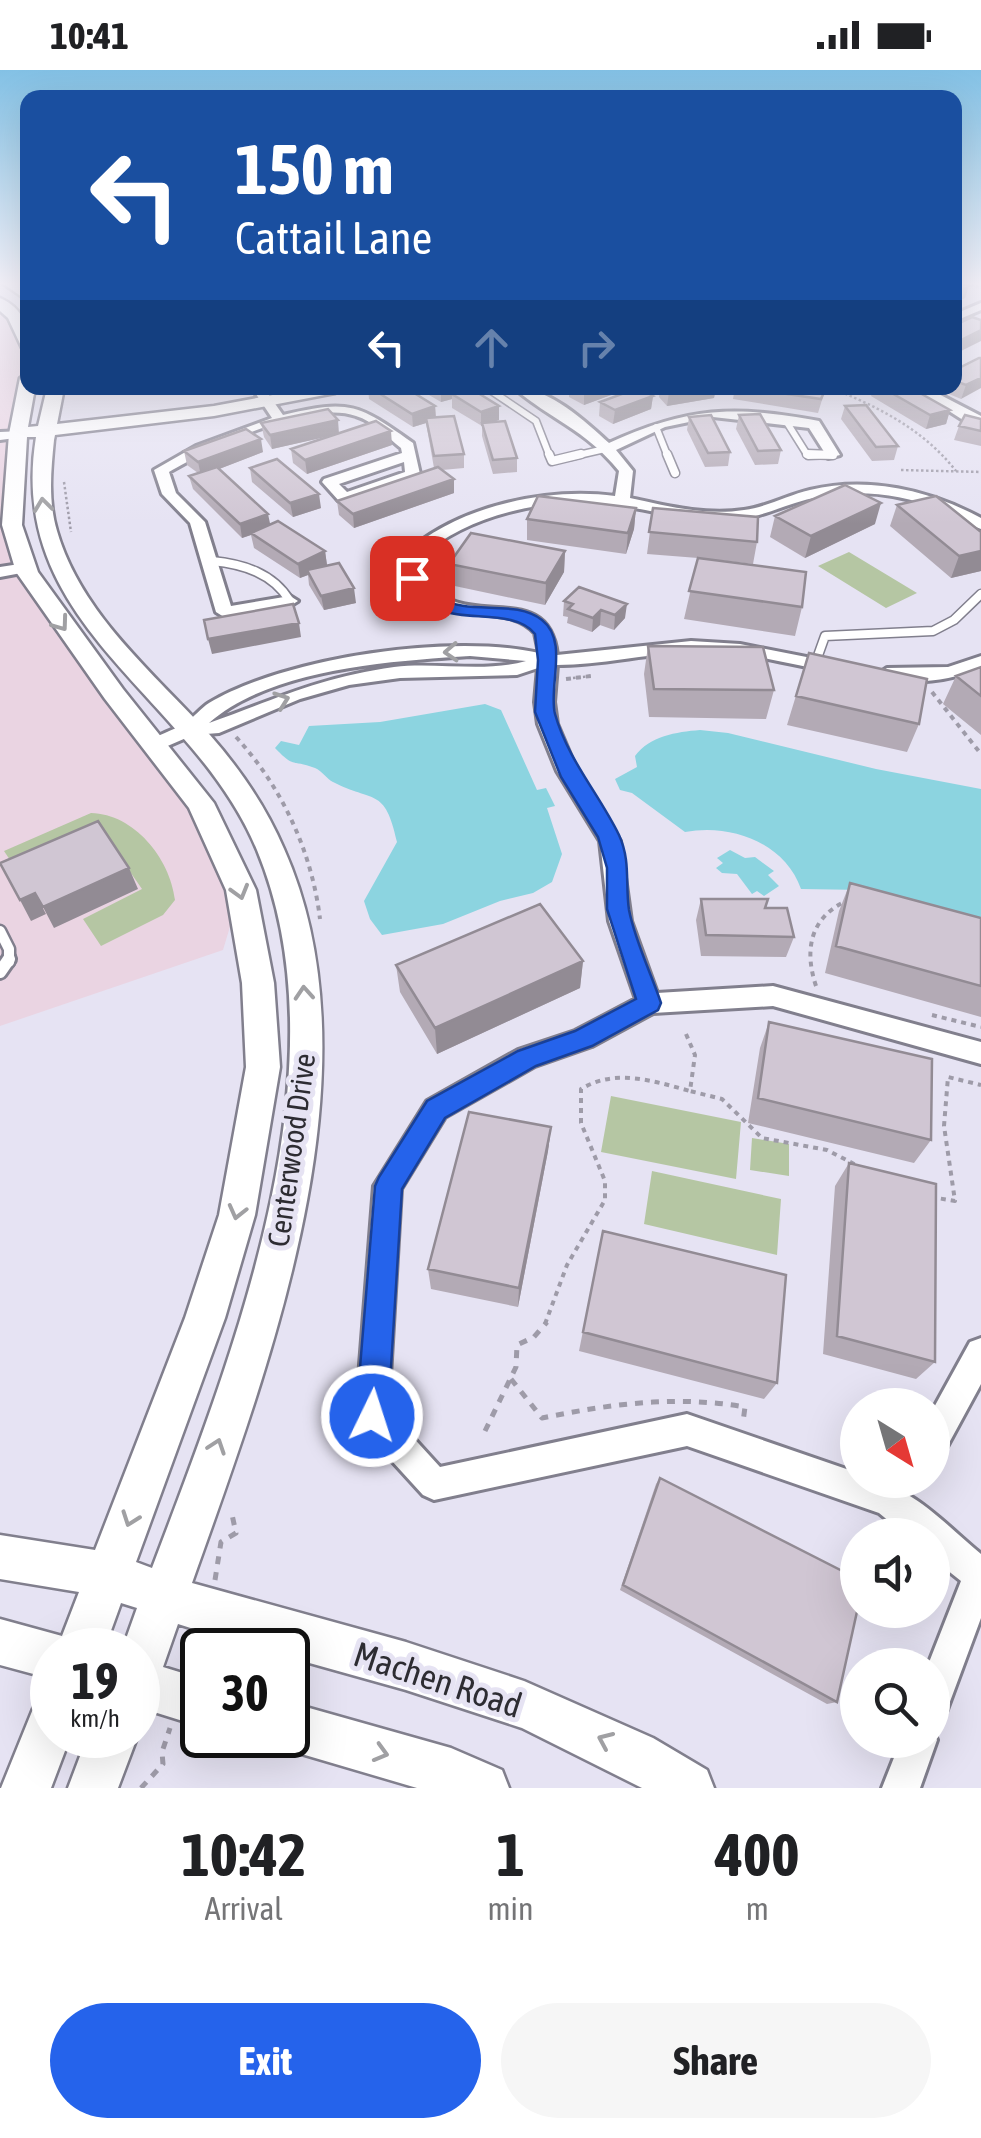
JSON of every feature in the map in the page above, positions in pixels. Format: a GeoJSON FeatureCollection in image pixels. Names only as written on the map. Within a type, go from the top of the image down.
{"type":"FeatureCollection","features":[{"type":"Feature","properties":{"kind":"street","name":"Centerwood Drive"},"geometry":{"type":"LineString","coordinates":[[26,395],[12,524],[13,570],[56,617],[200,803],[241,890],[258,983],[263,1067],[237,1215],[205,1318],[89,1628]]}},
{"type":"Feature","properties":{"kind":"street","name":"Centerwood Drive"},"geometry":{"type":"LineString","coordinates":[[21,434],[50,395]]}},
{"type":"Feature","properties":{"kind":"street"},"geometry":{"type":"LineString","coordinates":[[21,434],[262,395],[279,420]]}},
{"type":"Feature","properties":{"kind":"street"},"geometry":{"type":"LineString","coordinates":[[538,395],[610,448],[626,470],[622,502]]}},
{"type":"Feature","properties":{"kind":"street"},"geometry":{"type":"LineString","coordinates":[[934,395],[977,416]]}},
{"type":"Feature","properties":{"kind":"street"},"geometry":{"type":"LineString","coordinates":[[290,601],[224,612],[198,522],[169,494],[161,470],[198,448],[279,420],[356,411],[408,446],[410,455],[413,474],[344,498],[329,482],[410,455]]}},
{"type":"Feature","properties":{"kind":"street"},"geometry":{"type":"LineString","coordinates":[[610,448],[656,427],[714,413],[814,424],[833,455]]}},
{"type":"Feature","properties":{"kind":"street","name":"Centerwood Drive"},"geometry":{"type":"LineString","coordinates":[[21,434],[40,456],[46,532],[60,564],[83,604],[225,770],[263,827],[282,874],[300,937],[306,1032],[301,1116],[288,1214],[255,1336],[153,1628]]}},
{"type":"Feature","properties":{"kind":"street"},"geometry":{"type":"LineString","coordinates":[[649,1003],[618,909],[618,868],[609,836],[557,748],[545,712],[543,634],[537,624],[507,614],[450,608],[433,600],[412,578],[412,556],[427,541],[445,532],[512,506],[562,497],[622,502],[698,516],[733,516],[819,492],[866,489],[914,495],[981,524]]}},
{"type":"Feature","properties":{"kind":"street"},"geometry":{"type":"LineString","coordinates":[[156,745],[190,729],[212,728],[294,695],[348,680],[400,672],[546,669],[691,646],[740,649],[815,664],[912,676],[966,670],[981,661]]}},
{"type":"Feature","properties":{"kind":"street"},"geometry":{"type":"LineString","coordinates":[[840,1475],[687,1430],[434,1484],[372,1416],[388,1186],[436,1110],[527,1058],[583,1039],[649,1003],[773,996],[981,1053]]}},
{"type":"Feature","properties":{"kind":"street"},"geometry":{"type":"LineString","coordinates":[[950,1410],[981,1353]]}},
{"type":"Feature","properties":{"kind":"street"},"geometry":{"type":"LineString","coordinates":[[902,1498],[918,1518]]}},
{"type":"Feature","properties":{"kind":"street"},"geometry":{"type":"LineString","coordinates":[[950,1549],[980,1573],[950,1654]]}},
{"type":"Feature","properties":{"kind":"street","name":"Machen Road"},"geometry":{"type":"LineString","coordinates":[[0,1557],[109,1576],[210,1613],[450,1678],[520,1702],[638,1754],[689,1788]]}},
{"type":"Feature","properties":{"kind":"street"},"geometry":{"type":"LineString","coordinates":[[0,1642],[30,1650]]}},
{"type":"Feature","properties":{"kind":"street"},"geometry":{"type":"LineString","coordinates":[[310,1732],[451,1773],[484,1788]]}},
{"type":"Feature","properties":{"kind":"street"},"geometry":{"type":"LineString","coordinates":[[26,1788],[38,1758]]}},
{"type":"Feature","properties":{"kind":"street"},"geometry":{"type":"LineString","coordinates":[[93,1788],[104,1758]]}},
{"type":"Feature","properties":{"kind":"street"},"geometry":{"type":"LineString","coordinates":[[902,1788],[913,1758]]}},
{"type":"Feature","properties":{"kind":"lane"},"geometry":{"type":"LineString","coordinates":[[500,395],[536,421],[552,460],[610,448]]}},
{"type":"Feature","properties":{"kind":"lane"},"geometry":{"type":"LineString","coordinates":[[513,402],[524,395]]}},
{"type":"Feature","properties":{"kind":"lane"},"geometry":{"type":"LineString","coordinates":[[786,421],[808,456],[833,455]]}},
{"type":"Feature","properties":{"kind":"lane"},"geometry":{"type":"LineString","coordinates":[[656,427],[674,473]]}},
{"type":"Feature","properties":{"kind":"lane"},"geometry":{"type":"LineString","coordinates":[[212,562],[242,564],[285,590],[290,601]]}},
{"type":"Feature","properties":{"kind":"lane"},"geometry":{"type":"LineString","coordinates":[[815,664],[825,636],[933,631],[954,620],[981,594]]}},
{"type":"Feature","properties":{"kind":"lane"},"geometry":{"type":"LineString","coordinates":[[0,931],[9,948],[10,962],[0,972]]}},
{"type":"Feature","properties":{"kind":"path"},"geometry":{"type":"LineString","coordinates":[[847,395],[936,446],[956,471]]}},
{"type":"Feature","properties":{"kind":"path"},"geometry":{"type":"LineString","coordinates":[[900,470],[981,472]]}},
{"type":"Feature","properties":{"kind":"path"},"geometry":{"type":"LineString","coordinates":[[546,669],[572,680],[597,675]]}},
{"type":"Feature","properties":{"kind":"path"},"geometry":{"type":"LineString","coordinates":[[932,692],[973,739],[981,754]]}},
{"type":"Feature","properties":{"kind":"path"},"geometry":{"type":"LineString","coordinates":[[833,990],[814,985],[812,933],[818,917],[829,906],[852,899]]}},
{"type":"Feature","properties":{"kind":"path"},"geometry":{"type":"LineString","coordinates":[[926,1014],[981,1028]]}},
{"type":"Feature","properties":{"kind":"path"},"geometry":{"type":"LineString","coordinates":[[686,1034],[696,1055],[690,1090]]}},
{"type":"Feature","properties":{"kind":"path"},"geometry":{"type":"LineString","coordinates":[[486,1431],[511,1379],[518,1345],[534,1337],[549,1320],[567,1264],[605,1200],[604,1182],[581,1122],[580,1088],[593,1079],[608,1076],[722,1099],[751,1132],[762,1138],[828,1150],[873,1174]]}},
{"type":"Feature","properties":{"kind":"path"},"geometry":{"type":"LineString","coordinates":[[918,1194],[955,1201],[944,1126],[948,1077],[981,1085]]}},
{"type":"Feature","properties":{"kind":"path"},"geometry":{"type":"LineString","coordinates":[[511,1379],[542,1418],[619,1401],[664,1398],[712,1400],[745,1407],[740,1448]]}},
{"type":"Feature","properties":{"kind":"shaded area"},"geometry":{"type":"Polygon","coordinates":[[[0,363],[20,363],[23,395],[12,524],[26,568],[156,745],[241,890],[223,950],[0,1026],[0,363]]]}},
{"type":"Feature","properties":{"kind":"green space"},"geometry":{"type":"Polygon","coordinates":[[[849,552],[917,593],[886,608],[818,566],[849,552]]]}},
{"type":"Feature","properties":{"kind":"green space"},"geometry":{"type":"Polygon","coordinates":[[[91,813],[122,821],[147,841],[166,869],[175,900],[163,915],[101,946],[83,919],[142,889],[108,840],[22,878],[4,851],[91,813]]]}},
{"type":"Feature","properties":{"kind":"green space"},"geometry":{"type":"Polygon","coordinates":[[[611,1096],[741,1122],[736,1179],[601,1152],[611,1096]]]}},
{"type":"Feature","properties":{"kind":"green space"},"geometry":{"type":"Polygon","coordinates":[[[752,1138],[789,1144],[789,1176],[750,1170],[752,1138]]]}},
{"type":"Feature","properties":{"kind":"green space"},"geometry":{"type":"Polygon","coordinates":[[[652,1171],[781,1199],[777,1255],[644,1224],[652,1171]]]}},
{"type":"Feature","properties":{"kind":"water"},"geometry":{"type":"Polygon","coordinates":[[[485,704],[501,710],[537,790],[546,788],[555,806],[547,808],[562,854],[552,882],[533,893],[500,901],[443,924],[382,935],[370,919],[364,901],[397,842],[388,812],[376,799],[333,782],[315,768],[290,761],[275,748],[281,741],[299,745],[309,726],[380,722],[485,704]]]}},
{"type":"Feature","properties":{"kind":"water"},"geometry":{"type":"Polygon","coordinates":[[[700,730],[981,789],[981,921],[864,890],[801,889],[783,859],[769,848],[738,834],[685,832],[632,793],[620,790],[615,779],[637,767],[635,756],[641,749],[673,734],[700,730]]]}},
{"type":"Feature","properties":{"kind":"water"},"geometry":{"type":"Polygon","coordinates":[[[730,850],[745,858],[755,857],[774,871],[768,875],[779,886],[764,896],[757,891],[752,894],[737,874],[722,873],[716,868],[723,863],[717,858],[730,850]]]}},
{"type":"Feature","properties":{"kind":"building"},"geometry":{"type":"Polygon","coordinates":[[[981,363],[981,378],[962,384],[962,366],[981,363]]]}},
{"type":"Feature","properties":{"kind":"building"},"geometry":{"type":"Polygon","coordinates":[[[382,395],[417,395],[435,406],[412,414],[382,395]]]}},
{"type":"Feature","properties":{"kind":"building"},"geometry":{"type":"Polygon","coordinates":[[[454,395],[481,395],[499,406],[481,412],[454,395]]]}},
{"type":"Feature","properties":{"kind":"building"},"geometry":{"type":"Polygon","coordinates":[[[619,395],[653,396],[615,410],[600,402],[619,395]]]}},
{"type":"Feature","properties":{"kind":"building"},"geometry":{"type":"Polygon","coordinates":[[[895,395],[923,395],[950,410],[930,415],[895,395]]]}},
{"type":"Feature","properties":{"kind":"building"},"geometry":{"type":"Polygon","coordinates":[[[866,405],[898,446],[876,447],[845,406],[866,405]]]}},
{"type":"Feature","properties":{"kind":"building"},"geometry":{"type":"Polygon","coordinates":[[[328,409],[338,420],[270,435],[261,423],[328,409]]]}},
{"type":"Feature","properties":{"kind":"building"},"geometry":{"type":"Polygon","coordinates":[[[760,414],[781,450],[758,451],[739,415],[760,414]]]}},
{"type":"Feature","properties":{"kind":"building"},"geometry":{"type":"Polygon","coordinates":[[[711,415],[730,452],[708,453],[689,417],[711,415]]]}},
{"type":"Feature","properties":{"kind":"building"},"geometry":{"type":"Polygon","coordinates":[[[965,415],[981,419],[981,431],[959,426],[965,415]]]}},
{"type":"Feature","properties":{"kind":"building"},"geometry":{"type":"Polygon","coordinates":[[[454,416],[464,454],[434,456],[426,418],[454,416]]]}},
{"type":"Feature","properties":{"kind":"building"},"geometry":{"type":"Polygon","coordinates":[[[376,421],[391,431],[305,460],[291,449],[376,421]]]}},
{"type":"Feature","properties":{"kind":"building"},"geometry":{"type":"Polygon","coordinates":[[[505,421],[517,458],[493,460],[482,423],[505,421]]]}},
{"type":"Feature","properties":{"kind":"building"},"geometry":{"type":"Polygon","coordinates":[[[246,429],[261,439],[198,462],[184,451],[246,429]]]}},
{"type":"Feature","properties":{"kind":"building"},"geometry":{"type":"Polygon","coordinates":[[[277,459],[319,494],[290,503],[250,468],[277,459]]]}},
{"type":"Feature","properties":{"kind":"building"},"geometry":{"type":"Polygon","coordinates":[[[217,467],[268,514],[240,524],[189,476],[217,467]]]}},
{"type":"Feature","properties":{"kind":"building"},"geometry":{"type":"Polygon","coordinates":[[[438,467],[454,479],[353,514],[337,501],[438,467]]]}},
{"type":"Feature","properties":{"kind":"building"},"geometry":{"type":"Polygon","coordinates":[[[845,485],[881,503],[811,536],[775,516],[845,485]]]}},
{"type":"Feature","properties":{"kind":"building"},"geometry":{"type":"Polygon","coordinates":[[[538,496],[636,508],[628,533],[527,519],[538,496]]]}},
{"type":"Feature","properties":{"kind":"building"},"geometry":{"type":"Polygon","coordinates":[[[936,496],[981,532],[981,551],[959,556],[897,505],[936,496]]]}},
{"type":"Feature","properties":{"kind":"building"},"geometry":{"type":"Polygon","coordinates":[[[653,508],[758,517],[757,542],[649,532],[653,508]]]}},
{"type":"Feature","properties":{"kind":"building"},"geometry":{"type":"Polygon","coordinates":[[[278,521],[325,551],[298,564],[251,533],[278,521]]]}},
{"type":"Feature","properties":{"kind":"building"},"geometry":{"type":"Polygon","coordinates":[[[471,533],[565,551],[546,583],[449,564],[471,533]]]}},
{"type":"Feature","properties":{"kind":"building"},"geometry":{"type":"Polygon","coordinates":[[[698,558],[806,572],[802,607],[689,591],[698,558]]]}},
{"type":"Feature","properties":{"kind":"building"},"geometry":{"type":"Polygon","coordinates":[[[339,563],[354,588],[321,596],[307,570],[339,563]]]}},
{"type":"Feature","properties":{"kind":"building"},"geometry":{"type":"Polygon","coordinates":[[[579,587],[627,604],[615,615],[601,610],[593,618],[568,609],[573,604],[564,601],[579,587]]]}},
{"type":"Feature","properties":{"kind":"building"},"geometry":{"type":"Polygon","coordinates":[[[293,604],[299,623],[208,639],[204,620],[293,604]]]}},
{"type":"Feature","properties":{"kind":"building"},"geometry":{"type":"Polygon","coordinates":[[[648,646],[763,647],[774,690],[654,689],[648,646]]]}},
{"type":"Feature","properties":{"kind":"building"},"geometry":{"type":"Polygon","coordinates":[[[809,653],[927,679],[919,724],[796,696],[809,653]]]}},
{"type":"Feature","properties":{"kind":"building"},"geometry":{"type":"Polygon","coordinates":[[[981,667],[981,696],[956,676],[981,667]]]}},
{"type":"Feature","properties":{"kind":"building"},"geometry":{"type":"Polygon","coordinates":[[[98,821],[129,868],[43,907],[35,893],[20,900],[0,863],[98,821]]]}},
{"type":"Feature","properties":{"kind":"building"},"geometry":{"type":"Polygon","coordinates":[[[850,883],[981,918],[981,986],[836,946],[850,883]]]}},
{"type":"Feature","properties":{"kind":"building"},"geometry":{"type":"Polygon","coordinates":[[[701,899],[768,899],[765,908],[787,908],[794,937],[706,935],[701,899]]]}},
{"type":"Feature","properties":{"kind":"building"},"geometry":{"type":"Polygon","coordinates":[[[540,904],[583,961],[435,1028],[396,965],[540,904]]]}},
{"type":"Feature","properties":{"kind":"building"},"geometry":{"type":"Polygon","coordinates":[[[769,1022],[932,1059],[931,1140],[758,1098],[769,1022]]]}},
{"type":"Feature","properties":{"kind":"building"},"geometry":{"type":"Polygon","coordinates":[[[469,1112],[551,1127],[519,1288],[428,1269],[469,1112]]]}},
{"type":"Feature","properties":{"kind":"building"},"geometry":{"type":"Polygon","coordinates":[[[849,1163],[936,1184],[935,1362],[837,1336],[849,1163]]]}},
{"type":"Feature","properties":{"kind":"building"},"geometry":{"type":"Polygon","coordinates":[[[603,1231],[786,1275],[777,1383],[583,1332],[603,1231]]]}},
{"type":"Feature","properties":{"kind":"building"},"geometry":{"type":"Polygon","coordinates":[[[660,1478],[840,1570],[840,1628],[853,1628],[849,1648],[840,1648],[837,1702],[623,1585],[660,1478]]]}},
{"type":"Feature","properties":{"kind":"route"},"geometry":{"type":"LineString","coordinates":[[372,1416],[388,1186],[436,1110],[527,1058],[583,1039],[649,1003],[618,909],[618,868],[609,836],[571,777],[545,712],[547,660],[543,634],[537,624],[524,618],[450,608],[433,600],[412,578]]}}]}
